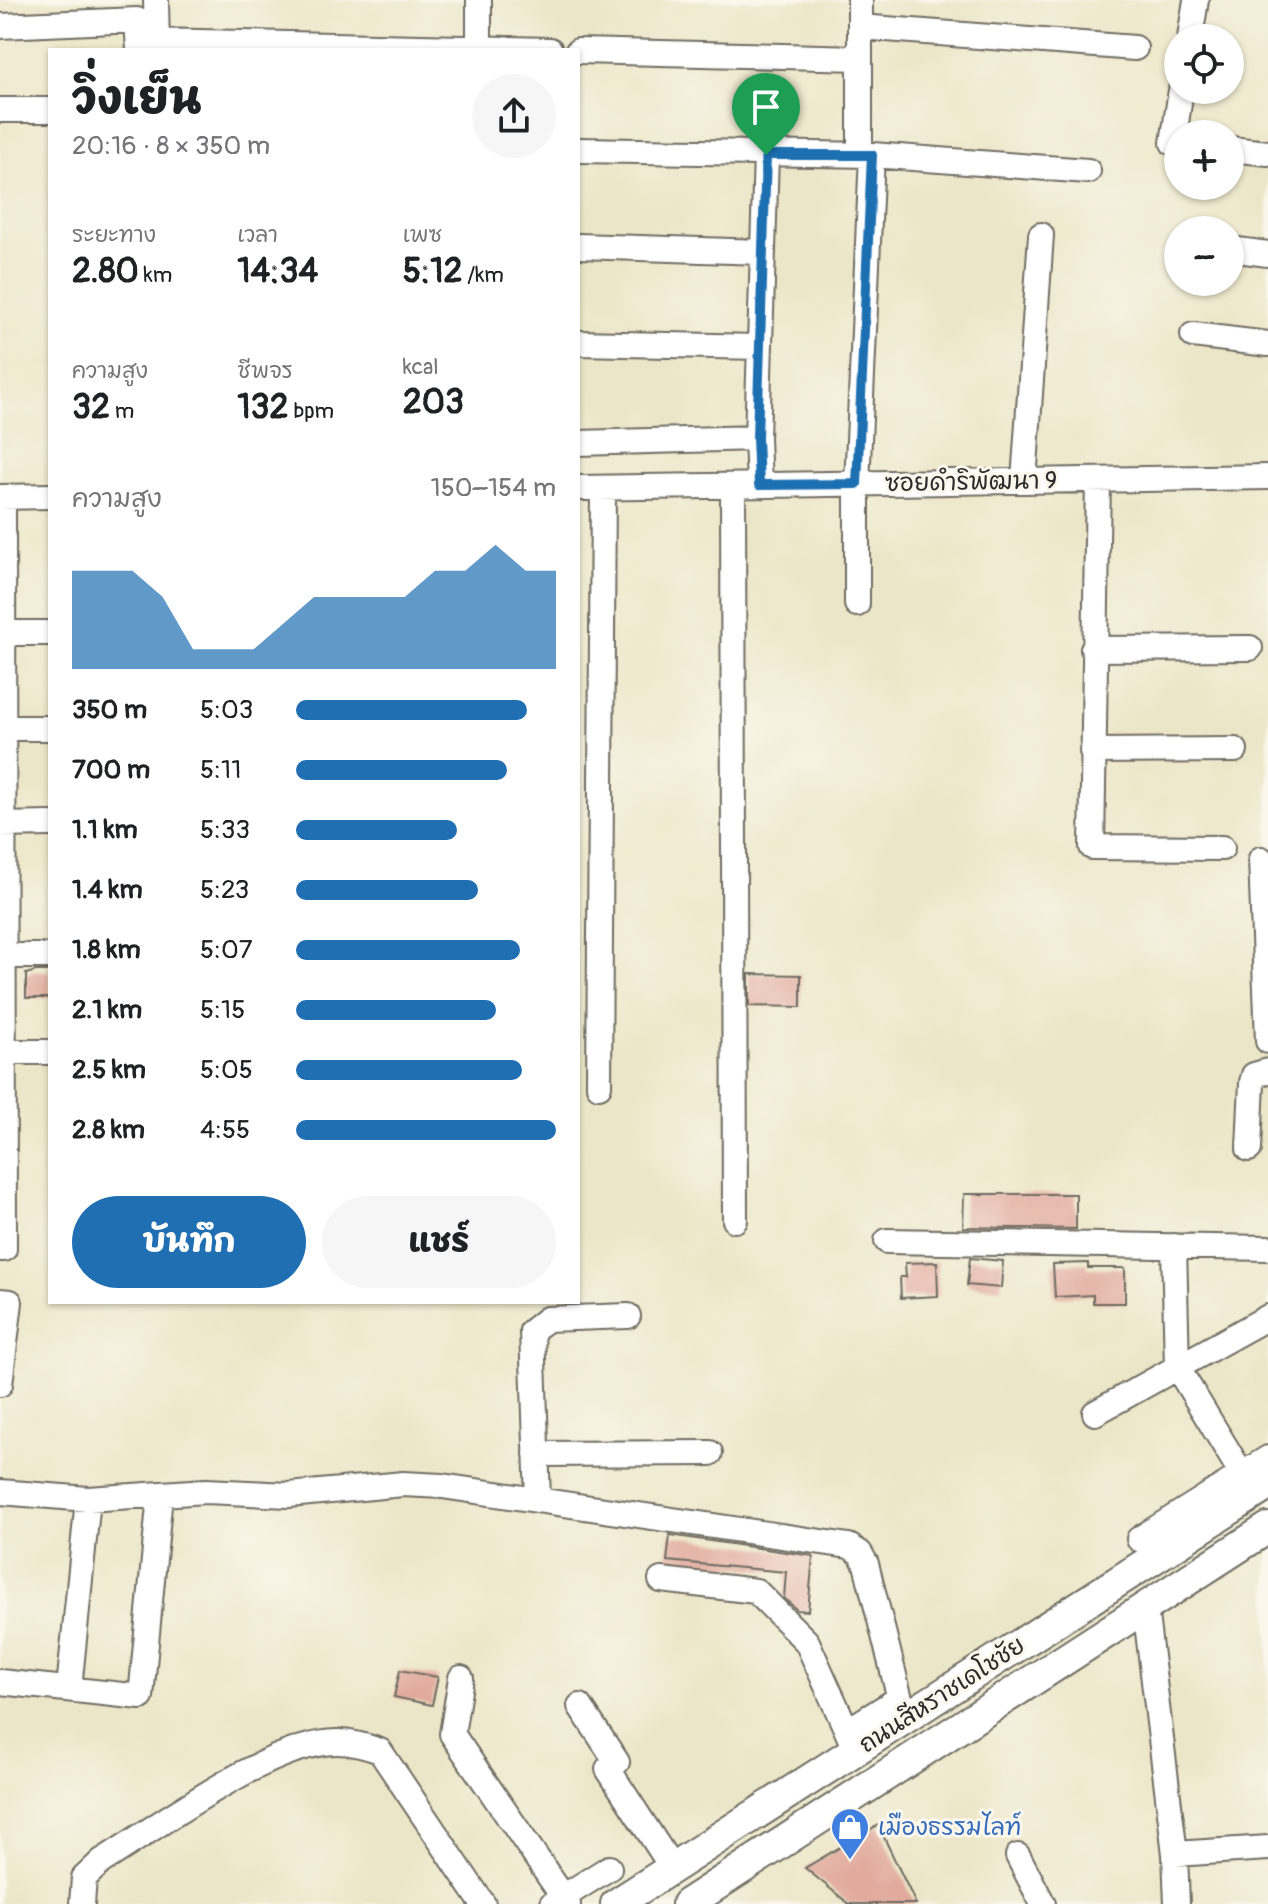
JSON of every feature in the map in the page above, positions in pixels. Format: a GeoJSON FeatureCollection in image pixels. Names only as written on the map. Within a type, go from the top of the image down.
{"type":"FeatureCollection","features":[{"type":"Feature","properties":{"kind":"main road","name":"ถนนสีหราชเดโชชัย"},"geometry":{"type":"LineString","coordinates":[[616,1904],[902,1708],[1255,1484]]}},
{"type":"Feature","properties":{"kind":"main road","name":"ถนนสีหราชเดโชชัย"},"geometry":{"type":"LineString","coordinates":[[687,1904],[1268,1528]]}},
{"type":"Feature","properties":{"kind":"street"},"geometry":{"type":"LineString","coordinates":[[151,47],[156,0]]}},
{"type":"Feature","properties":{"kind":"street"},"geometry":{"type":"LineString","coordinates":[[151,47],[479,48],[479,0]]}},
{"type":"Feature","properties":{"kind":"street"},"geometry":{"type":"LineString","coordinates":[[857,604],[857,484],[866,155],[860,0]]}},
{"type":"Feature","properties":{"kind":"street"},"geometry":{"type":"LineString","coordinates":[[1192,24],[1196,0]]}},
{"type":"Feature","properties":{"kind":"street"},"geometry":{"type":"LineString","coordinates":[[0,26],[137,20],[151,47]]}},
{"type":"Feature","properties":{"kind":"street"},"geometry":{"type":"LineString","coordinates":[[860,27],[1135,48]]}},
{"type":"Feature","properties":{"kind":"street"},"geometry":{"type":"LineString","coordinates":[[580,51],[860,58]]}},
{"type":"Feature","properties":{"kind":"street"},"geometry":{"type":"LineString","coordinates":[[0,110],[48,110]]}},
{"type":"Feature","properties":{"kind":"street"},"geometry":{"type":"LineString","coordinates":[[580,150],[866,155],[1088,171]]}},
{"type":"Feature","properties":{"kind":"street"},"geometry":{"type":"LineString","coordinates":[[1244,150],[1268,153]]}},
{"type":"Feature","properties":{"kind":"street"},"geometry":{"type":"LineString","coordinates":[[759,485],[757,438],[766,155]]}},
{"type":"Feature","properties":{"kind":"street"},"geometry":{"type":"LineString","coordinates":[[1024,481],[1041,235]]}},
{"type":"Feature","properties":{"kind":"street"},"geometry":{"type":"LineString","coordinates":[[580,246],[763,252]]}},
{"type":"Feature","properties":{"kind":"street"},"geometry":{"type":"LineString","coordinates":[[1244,251],[1268,254]]}},
{"type":"Feature","properties":{"kind":"street"},"geometry":{"type":"LineString","coordinates":[[1193,335],[1268,344]]}},
{"type":"Feature","properties":{"kind":"street"},"geometry":{"type":"LineString","coordinates":[[580,343],[759,347]]}},
{"type":"Feature","properties":{"kind":"street"},"geometry":{"type":"LineString","coordinates":[[580,443],[757,438]]}},
{"type":"Feature","properties":{"kind":"street","name":"ซอยดำริพัฒนา 9"},"geometry":{"type":"LineString","coordinates":[[580,488],[1268,477]]}},
{"type":"Feature","properties":{"kind":"street"},"geometry":{"type":"LineString","coordinates":[[1098,480],[1092,847],[1222,848]]}},
{"type":"Feature","properties":{"kind":"street"},"geometry":{"type":"LineString","coordinates":[[733,486],[735,1220]]}},
{"type":"Feature","properties":{"kind":"street"},"geometry":{"type":"LineString","coordinates":[[599,1086],[603,488]]}},
{"type":"Feature","properties":{"kind":"street"},"geometry":{"type":"LineString","coordinates":[[0,1249],[4,1249],[2,497],[48,496]]}},
{"type":"Feature","properties":{"kind":"street"},"geometry":{"type":"LineString","coordinates":[[2,634],[48,633]]}},
{"type":"Feature","properties":{"kind":"street"},"geometry":{"type":"LineString","coordinates":[[1093,649],[1250,648]]}},
{"type":"Feature","properties":{"kind":"street"},"geometry":{"type":"LineString","coordinates":[[2,728],[48,728]]}},
{"type":"Feature","properties":{"kind":"street"},"geometry":{"type":"LineString","coordinates":[[1092,751],[1235,750]]}},
{"type":"Feature","properties":{"kind":"street"},"geometry":{"type":"LineString","coordinates":[[2,825],[48,824]]}},
{"type":"Feature","properties":{"kind":"street"},"geometry":{"type":"LineString","coordinates":[[1261,859],[1268,1041]]}},
{"type":"Feature","properties":{"kind":"street"},"geometry":{"type":"LineString","coordinates":[[2,956],[48,956]]}},
{"type":"Feature","properties":{"kind":"street"},"geometry":{"type":"LineString","coordinates":[[2,1052],[48,1052]]}},
{"type":"Feature","properties":{"kind":"street"},"geometry":{"type":"LineString","coordinates":[[1249,1149],[1252,1082],[1254,1075],[1268,1071]]}},
{"type":"Feature","properties":{"kind":"street"},"geometry":{"type":"LineString","coordinates":[[887,1241],[1268,1248]]}},
{"type":"Feature","properties":{"kind":"street"},"geometry":{"type":"LineString","coordinates":[[1174,1246],[1177,1367],[1255,1484]]}},
{"type":"Feature","properties":{"kind":"street"},"geometry":{"type":"LineString","coordinates":[[0,1301],[10,1302],[0,1384]]}},
{"type":"Feature","properties":{"kind":"street"},"geometry":{"type":"LineString","coordinates":[[538,1500],[532,1331],[547,1319],[628,1316]]}},
{"type":"Feature","properties":{"kind":"street"},"geometry":{"type":"LineString","coordinates":[[1095,1413],[1268,1317]]}},
{"type":"Feature","properties":{"kind":"street"},"geometry":{"type":"LineString","coordinates":[[536,1454],[710,1453]]}},
{"type":"Feature","properties":{"kind":"street"},"geometry":{"type":"LineString","coordinates":[[1139,1539],[1255,1484],[1268,1458]]}},
{"type":"Feature","properties":{"kind":"street"},"geometry":{"type":"LineString","coordinates":[[0,1492],[88,1499],[206,1491],[289,1495],[403,1484],[442,1486],[849,1546],[860,1553],[866,1564],[902,1708]]}},
{"type":"Feature","properties":{"kind":"street"},"geometry":{"type":"LineString","coordinates":[[0,1682],[141,1697],[160,1495]]}},
{"type":"Feature","properties":{"kind":"street"},"geometry":{"type":"LineString","coordinates":[[69,1689],[88,1499]]}},
{"type":"Feature","properties":{"kind":"street"},"geometry":{"type":"LineString","coordinates":[[661,1580],[756,1591],[807,1642],[852,1741]]}},
{"type":"Feature","properties":{"kind":"street"},"geometry":{"type":"LineString","coordinates":[[1145,1607],[1175,1854],[1177,1904]]}},
{"type":"Feature","properties":{"kind":"street"},"geometry":{"type":"LineString","coordinates":[[461,1678],[452,1734],[561,1902],[609,1868]]}},
{"type":"Feature","properties":{"kind":"street"},"geometry":{"type":"LineString","coordinates":[[580,1706],[617,1762],[608,1769],[671,1866]]}},
{"type":"Feature","properties":{"kind":"street"},"geometry":{"type":"LineString","coordinates":[[82,1904],[84,1878],[102,1861],[250,1770],[310,1746],[336,1741],[360,1743],[380,1751],[483,1904]]}},
{"type":"Feature","properties":{"kind":"street"},"geometry":{"type":"LineString","coordinates":[[1175,1854],[1268,1848]]}},
{"type":"Feature","properties":{"kind":"street"},"geometry":{"type":"LineString","coordinates":[[1018,1856],[1043,1904]]}},
{"type":"Feature","properties":{"kind":"building"},"geometry":{"type":"Polygon","coordinates":[[[48,971],[48,998],[26,998],[26,974],[48,971]]]}},
{"type":"Feature","properties":{"kind":"building"},"geometry":{"type":"Polygon","coordinates":[[[749,974],[801,975],[801,1007],[749,1006],[749,974]]]}},
{"type":"Feature","properties":{"kind":"building"},"geometry":{"type":"Polygon","coordinates":[[[964,1194],[1076,1194],[1076,1229],[963,1227],[964,1194]]]}},
{"type":"Feature","properties":{"kind":"building"},"geometry":{"type":"Polygon","coordinates":[[[970,1258],[1003,1261],[1001,1288],[967,1285],[970,1258]]]}},
{"type":"Feature","properties":{"kind":"building"},"geometry":{"type":"Polygon","coordinates":[[[937,1262],[938,1296],[901,1298],[900,1277],[906,1277],[905,1263],[937,1262]]]}},
{"type":"Feature","properties":{"kind":"building"},"geometry":{"type":"Polygon","coordinates":[[[1088,1263],[1088,1268],[1125,1268],[1125,1303],[1093,1303],[1093,1295],[1055,1297],[1053,1264],[1088,1263]]]}},
{"type":"Feature","properties":{"kind":"building"},"geometry":{"type":"Polygon","coordinates":[[[670,1535],[813,1556],[808,1611],[797,1610],[784,1598],[786,1572],[667,1561],[670,1535]]]}},
{"type":"Feature","properties":{"kind":"building"},"geometry":{"type":"Polygon","coordinates":[[[400,1670],[438,1677],[432,1705],[394,1697],[400,1670]]]}},
{"type":"Feature","properties":{"kind":"building"},"geometry":{"type":"Polygon","coordinates":[[[878,1825],[916,1904],[849,1904],[805,1868],[878,1825]]]}},
{"type":"Feature","properties":{"kind":"place","name":"เมืองธรรมไลท์"},"geometry":{"type":"Point","coordinates":[850,1861]}},
{"type":"Feature","properties":{"kind":"route"},"geometry":{"type":"LineString","coordinates":[[766,155],[872,155],[857,484],[759,485],[757,438],[766,155]]}}]}
